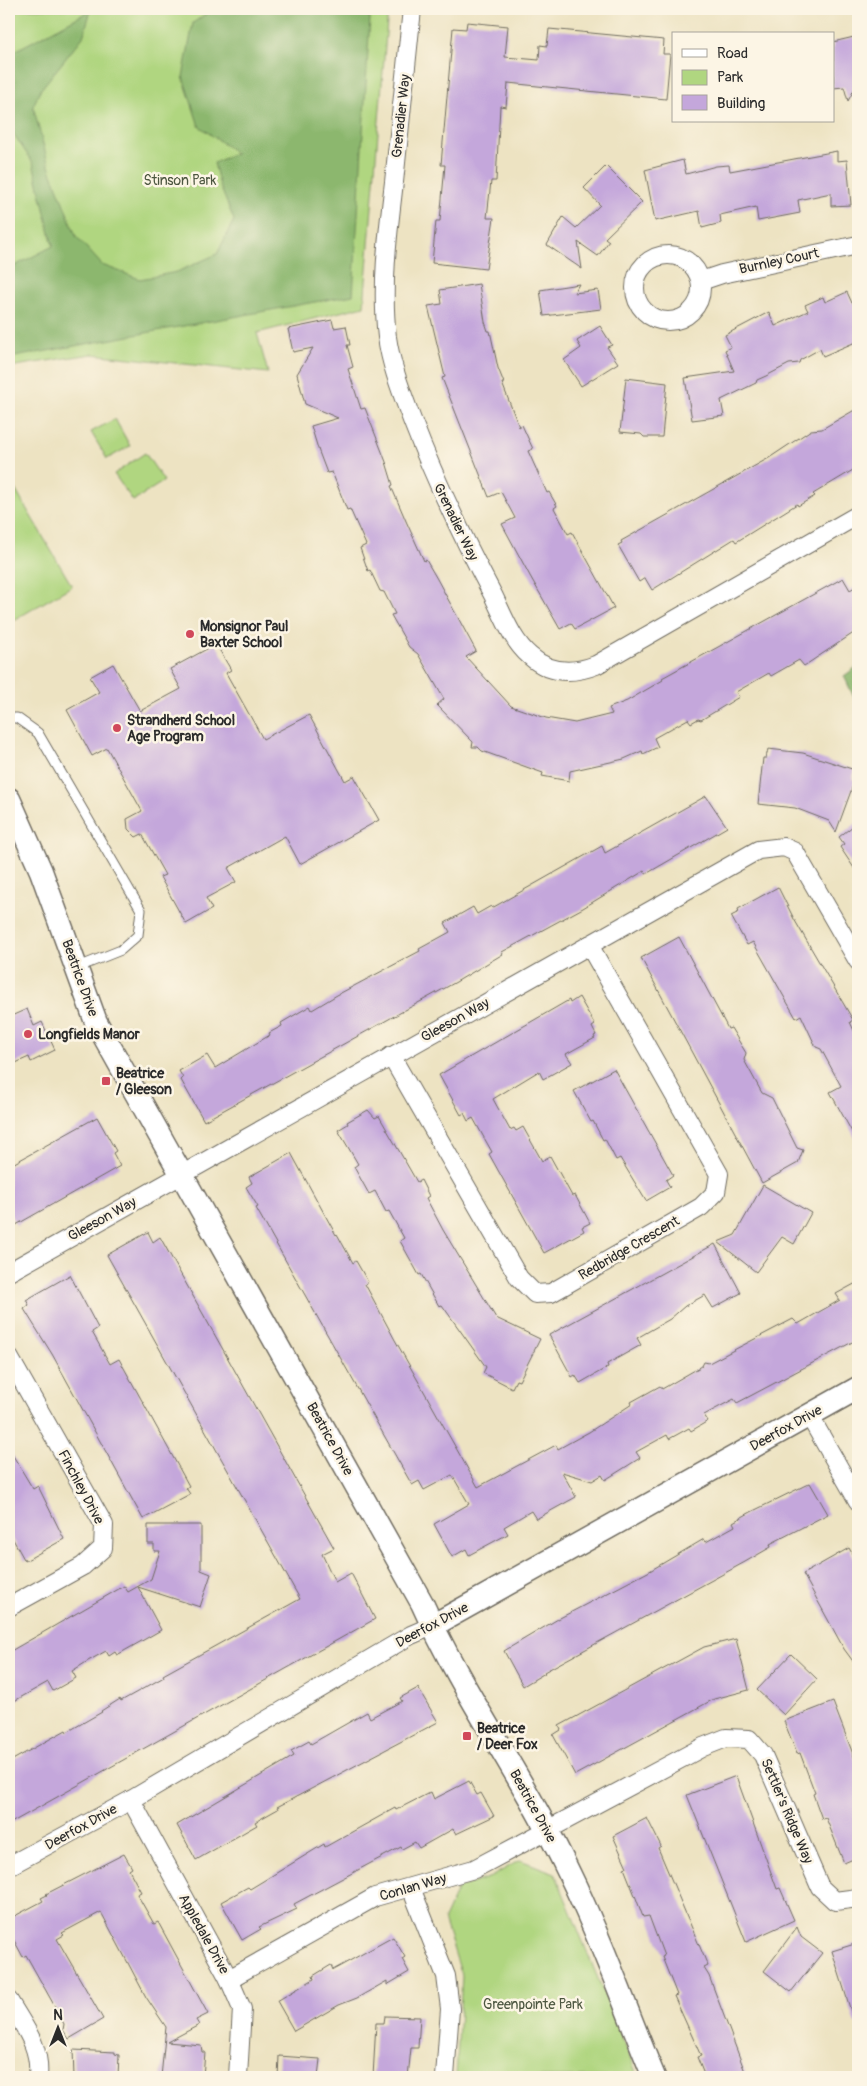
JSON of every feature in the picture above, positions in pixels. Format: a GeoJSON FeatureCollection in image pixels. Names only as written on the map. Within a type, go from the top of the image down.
{"type":"FeatureCollection","features":[{"type":"Feature","properties":{"kind":"street","name":"Grenadier Way"},"geometry":{"type":"LineString","coordinates":[[412,9],[386,245],[387,336],[399,386],[430,466],[469,551],[520,646],[541,664],[554,670],[568,672],[583,670],[596,665],[858,515]]}},
{"type":"Feature","properties":{"kind":"street","name":"Burnley Court"},"geometry":{"type":"LineString","coordinates":[[702,282],[722,274],[858,245]]}},
{"type":"Feature","properties":{"kind":"street","name":"Beatrice Drive"},"geometry":{"type":"LineString","coordinates":[[9,799],[41,871],[96,1022],[412,1586],[447,1656],[546,1828],[586,1910],[654,2077]]}},
{"type":"Feature","properties":{"kind":"street","name":"Gleeson Way"},"geometry":{"type":"LineString","coordinates":[[9,1272],[758,850],[784,847],[795,852],[854,942],[858,961]]}},
{"type":"Feature","properties":{"kind":"street","name":"Redbridge Crescent"},"geometry":{"type":"LineString","coordinates":[[391,1056],[519,1278],[535,1294],[551,1293],[701,1207],[716,1192],[719,1174],[589,946]]}},
{"type":"Feature","properties":{"kind":"street","name":"Finchley Drive"},"geometry":{"type":"LineString","coordinates":[[9,1357],[104,1524],[103,1548],[83,1566],[9,1607]]}},
{"type":"Feature","properties":{"kind":"street","name":"Deerfox Drive"},"geometry":{"type":"LineString","coordinates":[[9,1866],[131,1800],[411,1635],[432,1626],[858,1388]]}},
{"type":"Feature","properties":{"kind":"street"},"geometry":{"type":"LineString","coordinates":[[809,1415],[858,1501]]}},
{"type":"Feature","properties":{"kind":"street","name":"Settler's Ridge Way"},"geometry":{"type":"LineString","coordinates":[[546,1828],[703,1747],[726,1738],[749,1740],[764,1755],[820,1887],[835,1901],[858,1898]]}},
{"type":"Feature","properties":{"kind":"street","name":"Appledale Drive"},"geometry":{"type":"LineString","coordinates":[[131,1800],[229,1979],[242,2009],[238,2077]]}},
{"type":"Feature","properties":{"kind":"street","name":"Conlan Way"},"geometry":{"type":"LineString","coordinates":[[229,1979],[375,1898],[474,1869],[546,1828]]}},
{"type":"Feature","properties":{"kind":"street"},"geometry":{"type":"LineString","coordinates":[[411,1888],[446,1976],[450,2009],[445,2077]]}},
{"type":"Feature","properties":{"kind":"street"},"geometry":{"type":"LineString","coordinates":[[9,2001],[37,2049],[40,2062],[38,2077]]}},
{"type":"Feature","properties":{"kind":"lane"},"geometry":{"type":"LineString","coordinates":[[9,718],[16,718],[38,733],[141,910],[138,935],[121,950],[76,968]]}},
{"type":"Feature","properties":{"kind":"green space","name":"Stinson Park"},"geometry":{"type":"Polygon","coordinates":[[[20,9],[388,9],[364,306],[257,333],[268,373],[92,354],[9,367],[9,14],[20,9]]]}},
{"type":"Feature","properties":{"kind":"green space"},"geometry":{"type":"Polygon","coordinates":[[[213,9],[358,9],[370,18],[353,295],[9,358],[9,269],[53,246],[33,163],[9,127],[9,54],[91,10],[83,37],[41,89],[33,106],[49,166],[76,236],[102,265],[140,279],[177,272],[217,254],[234,220],[220,186],[214,163],[236,153],[199,126],[183,77],[193,23],[213,9]]]}},
{"type":"Feature","properties":{"kind":"green space"},"geometry":{"type":"Polygon","coordinates":[[[115,419],[130,446],[107,459],[91,432],[115,419]]]}},
{"type":"Feature","properties":{"kind":"green space"},"geometry":{"type":"Polygon","coordinates":[[[145,453],[164,481],[133,501],[114,474],[145,453]]]}},
{"type":"Feature","properties":{"kind":"green space"},"geometry":{"type":"Polygon","coordinates":[[[9,479],[72,586],[9,623],[9,479]]]}},
{"type":"Feature","properties":{"kind":"green space"},"geometry":{"type":"Polygon","coordinates":[[[858,666],[858,706],[844,676],[858,666]]]}},
{"type":"Feature","properties":{"kind":"green space","name":"Greenpointe Park"},"geometry":{"type":"Polygon","coordinates":[[[520,1860],[555,1873],[638,2077],[456,2077],[462,1976],[444,1919],[458,1888],[491,1877],[520,1860]]]}},
{"type":"Feature","properties":{"kind":"building"},"geometry":{"type":"Polygon","coordinates":[[[467,22],[508,26],[505,57],[539,60],[540,45],[547,46],[549,29],[664,40],[663,54],[670,54],[666,99],[508,83],[506,107],[500,106],[496,181],[491,181],[487,218],[494,218],[486,269],[432,263],[436,221],[440,221],[445,165],[441,165],[453,28],[466,29],[467,22]]]}},
{"type":"Feature","properties":{"kind":"building"},"geometry":{"type":"Polygon","coordinates":[[[858,36],[858,87],[855,88],[848,101],[844,87],[834,88],[834,42],[858,36]]]}},
{"type":"Feature","properties":{"kind":"building"},"geometry":{"type":"Polygon","coordinates":[[[837,151],[837,161],[847,160],[851,205],[831,206],[831,193],[798,200],[800,213],[758,221],[756,207],[720,215],[721,223],[702,228],[699,211],[655,221],[645,170],[683,160],[686,174],[716,166],[729,165],[730,171],[837,151]]]}},
{"type":"Feature","properties":{"kind":"building"},"geometry":{"type":"Polygon","coordinates":[[[606,166],[642,202],[605,238],[609,241],[598,256],[578,242],[582,269],[547,245],[563,217],[576,228],[600,205],[584,188],[606,166]]]}},
{"type":"Feature","properties":{"kind":"building"},"geometry":{"type":"Polygon","coordinates":[[[479,284],[485,322],[488,331],[490,331],[498,368],[504,383],[502,383],[519,427],[522,425],[533,449],[528,451],[547,493],[549,492],[557,506],[554,508],[568,534],[572,532],[614,608],[575,629],[571,623],[560,629],[502,524],[515,518],[501,492],[489,497],[442,378],[445,377],[428,306],[442,304],[440,290],[479,284]]]}},
{"type":"Feature","properties":{"kind":"building"},"geometry":{"type":"Polygon","coordinates":[[[579,284],[574,293],[598,290],[601,309],[544,316],[540,290],[579,284]]]}},
{"type":"Feature","properties":{"kind":"building"},"geometry":{"type":"Polygon","coordinates":[[[847,292],[852,303],[858,300],[858,341],[823,356],[820,349],[800,360],[799,363],[789,364],[721,400],[724,416],[692,420],[685,378],[734,371],[725,350],[731,347],[725,335],[769,312],[775,326],[808,311],[805,305],[823,297],[825,302],[847,292]]]}},
{"type":"Feature","properties":{"kind":"building"},"geometry":{"type":"Polygon","coordinates":[[[332,320],[334,328],[346,326],[350,345],[347,345],[353,367],[348,369],[361,409],[365,408],[386,462],[393,485],[391,486],[406,521],[424,561],[426,560],[437,579],[476,651],[466,657],[511,706],[546,718],[575,723],[612,714],[609,708],[627,701],[663,680],[662,678],[843,578],[850,590],[858,585],[858,630],[804,666],[799,660],[771,676],[769,673],[736,692],[739,697],[701,720],[698,719],[691,723],[688,719],[654,738],[658,747],[643,754],[642,751],[624,759],[570,771],[569,781],[542,776],[543,773],[482,751],[478,747],[472,747],[473,742],[437,705],[444,699],[418,654],[409,647],[391,615],[395,614],[384,592],[380,591],[370,570],[368,571],[360,548],[366,545],[350,509],[347,510],[332,472],[327,473],[319,452],[311,426],[338,418],[305,404],[297,374],[313,348],[293,352],[288,329],[332,320]]]}},
{"type":"Feature","properties":{"kind":"building"},"geometry":{"type":"Polygon","coordinates":[[[600,326],[612,345],[607,347],[618,363],[581,386],[564,360],[581,348],[577,341],[600,326]]]}},
{"type":"Feature","properties":{"kind":"building"},"geometry":{"type":"Polygon","coordinates":[[[626,378],[667,383],[662,437],[644,437],[641,434],[620,432],[626,378]]]}},
{"type":"Feature","properties":{"kind":"building"},"geometry":{"type":"Polygon","coordinates":[[[858,408],[858,467],[813,494],[815,496],[798,506],[797,504],[736,542],[734,539],[652,590],[645,578],[639,582],[618,545],[622,543],[621,541],[769,458],[811,430],[822,429],[858,408]]]}},
{"type":"Feature","properties":{"kind":"building"},"geometry":{"type":"Polygon","coordinates":[[[216,644],[231,670],[226,673],[263,739],[309,715],[345,781],[354,776],[379,820],[300,864],[285,836],[228,868],[236,882],[206,898],[212,909],[186,924],[160,877],[165,875],[142,834],[136,837],[128,829],[127,819],[142,811],[107,748],[92,756],[67,710],[99,692],[90,677],[113,664],[140,711],[181,689],[170,669],[216,644]]]}},
{"type":"Feature","properties":{"kind":"building"},"geometry":{"type":"Polygon","coordinates":[[[768,749],[803,753],[855,770],[852,779],[855,780],[836,832],[829,821],[795,808],[758,804],[763,758],[766,758],[768,749]]]}},
{"type":"Feature","properties":{"kind":"building"},"geometry":{"type":"Polygon","coordinates":[[[706,796],[727,827],[646,874],[644,871],[583,908],[502,952],[503,954],[456,982],[204,1121],[181,1080],[183,1078],[179,1071],[207,1055],[215,1068],[270,1035],[269,1033],[282,1026],[281,1023],[310,1006],[312,1010],[420,951],[419,949],[450,932],[445,923],[473,907],[477,914],[491,906],[492,908],[602,846],[605,853],[706,796]]]}},
{"type":"Feature","properties":{"kind":"building"},"geometry":{"type":"Polygon","coordinates":[[[858,822],[858,874],[840,847],[844,844],[839,837],[858,822]]]}},
{"type":"Feature","properties":{"kind":"building"},"geometry":{"type":"Polygon","coordinates":[[[778,887],[794,919],[853,1020],[850,1022],[858,1039],[858,1143],[830,1092],[841,1086],[821,1049],[816,1047],[801,1015],[796,1018],[753,942],[747,945],[731,916],[739,912],[738,909],[778,887]]]}},
{"type":"Feature","properties":{"kind":"building"},"geometry":{"type":"Polygon","coordinates":[[[679,937],[728,1029],[731,1028],[746,1053],[744,1060],[762,1093],[772,1098],[797,1148],[803,1150],[798,1163],[762,1183],[641,958],[679,937]]]}},
{"type":"Feature","properties":{"kind":"building"},"geometry":{"type":"Polygon","coordinates":[[[579,997],[595,1025],[592,1027],[596,1035],[594,1036],[595,1038],[566,1054],[572,1063],[543,1079],[539,1071],[493,1099],[510,1130],[514,1128],[516,1131],[523,1127],[542,1161],[550,1156],[572,1196],[575,1195],[590,1223],[582,1227],[584,1231],[544,1253],[489,1154],[492,1152],[473,1118],[468,1121],[464,1113],[461,1115],[439,1075],[569,1000],[570,1003],[579,997]]]}},
{"type":"Feature","properties":{"kind":"building","name":"Longfields Manor"},"geometry":{"type":"Polygon","coordinates":[[[27,1009],[34,1026],[42,1022],[55,1050],[31,1062],[29,1057],[9,1066],[9,1017],[27,1009]]]}},
{"type":"Feature","properties":{"kind":"building"},"geometry":{"type":"Polygon","coordinates":[[[614,1069],[673,1175],[666,1180],[670,1187],[646,1201],[620,1158],[616,1160],[605,1139],[603,1140],[593,1121],[591,1122],[574,1091],[614,1069]]]}},
{"type":"Feature","properties":{"kind":"building"},"geometry":{"type":"Polygon","coordinates":[[[368,1110],[375,1118],[379,1116],[417,1182],[421,1180],[429,1196],[426,1198],[443,1230],[496,1318],[540,1339],[519,1381],[516,1380],[512,1388],[483,1373],[486,1367],[442,1305],[439,1306],[421,1274],[419,1275],[400,1241],[404,1238],[389,1211],[386,1212],[375,1191],[369,1194],[354,1167],[358,1164],[338,1130],[348,1124],[347,1122],[368,1110]]]}},
{"type":"Feature","properties":{"kind":"building"},"geometry":{"type":"Polygon","coordinates":[[[97,1117],[116,1151],[113,1153],[120,1166],[16,1225],[9,1212],[9,1166],[97,1117]]]}},
{"type":"Feature","properties":{"kind":"building"},"geometry":{"type":"Polygon","coordinates":[[[291,1153],[336,1235],[353,1263],[356,1261],[368,1282],[365,1284],[395,1340],[478,1487],[556,1445],[558,1449],[589,1432],[632,1404],[631,1402],[660,1386],[662,1389],[702,1366],[704,1362],[709,1363],[793,1319],[798,1324],[840,1300],[836,1294],[858,1282],[858,1339],[737,1403],[734,1399],[704,1415],[708,1421],[691,1431],[689,1428],[669,1439],[667,1435],[636,1452],[640,1458],[605,1480],[602,1475],[592,1481],[562,1472],[576,1497],[536,1519],[531,1511],[504,1527],[508,1534],[469,1555],[466,1549],[452,1557],[434,1524],[469,1504],[452,1475],[424,1490],[419,1481],[412,1485],[246,1187],[252,1183],[249,1177],[291,1153]]]}},
{"type":"Feature","properties":{"kind":"building"},"geometry":{"type":"Polygon","coordinates":[[[763,1185],[811,1213],[794,1244],[782,1237],[756,1272],[718,1242],[735,1235],[763,1185]]]}},
{"type":"Feature","properties":{"kind":"building"},"geometry":{"type":"Polygon","coordinates":[[[148,1232],[153,1242],[160,1237],[334,1548],[322,1554],[335,1582],[351,1573],[375,1619],[9,1824],[9,1762],[66,1730],[67,1732],[102,1712],[120,1699],[121,1701],[164,1677],[163,1675],[300,1599],[107,1255],[148,1232]]]}},
{"type":"Feature","properties":{"kind":"building"},"geometry":{"type":"Polygon","coordinates":[[[715,1244],[741,1293],[713,1308],[705,1295],[685,1306],[670,1319],[637,1338],[641,1345],[607,1364],[608,1367],[580,1383],[575,1375],[572,1377],[549,1335],[715,1244]]]}},
{"type":"Feature","properties":{"kind":"building"},"geometry":{"type":"Polygon","coordinates":[[[70,1275],[98,1328],[92,1332],[110,1364],[119,1359],[189,1486],[186,1488],[190,1494],[143,1519],[52,1354],[24,1309],[29,1305],[26,1300],[70,1275]]]}},
{"type":"Feature","properties":{"kind":"building"},"geometry":{"type":"Polygon","coordinates":[[[9,1449],[33,1489],[38,1486],[64,1539],[25,1561],[9,1532],[9,1449]]]}},
{"type":"Feature","properties":{"kind":"building"},"geometry":{"type":"Polygon","coordinates":[[[810,1483],[828,1514],[770,1544],[771,1547],[745,1562],[544,1672],[523,1686],[504,1651],[558,1619],[648,1572],[704,1539],[706,1542],[735,1526],[733,1522],[751,1512],[810,1483]]]}},
{"type":"Feature","properties":{"kind":"building"},"geometry":{"type":"Polygon","coordinates":[[[148,1525],[201,1525],[201,1570],[211,1574],[200,1607],[138,1587],[161,1630],[117,1655],[115,1652],[109,1656],[106,1651],[88,1661],[72,1671],[76,1678],[53,1691],[48,1682],[9,1704],[9,1652],[124,1586],[128,1592],[151,1579],[160,1551],[154,1551],[154,1544],[148,1544],[148,1525]]]}},
{"type":"Feature","properties":{"kind":"building"},"geometry":{"type":"Polygon","coordinates":[[[849,1548],[858,1564],[858,1668],[844,1649],[803,1574],[849,1548]]]}},
{"type":"Feature","properties":{"kind":"building"},"geometry":{"type":"Polygon","coordinates":[[[736,1639],[749,1690],[714,1699],[575,1775],[553,1735],[561,1730],[559,1726],[704,1647],[736,1639]]]}},
{"type":"Feature","properties":{"kind":"building"},"geometry":{"type":"Polygon","coordinates":[[[791,1654],[817,1679],[784,1715],[757,1690],[791,1654]]]}},
{"type":"Feature","properties":{"kind":"building"},"geometry":{"type":"Polygon","coordinates":[[[418,1688],[438,1722],[277,1807],[278,1809],[255,1822],[257,1825],[196,1860],[177,1825],[294,1756],[291,1751],[309,1741],[311,1744],[367,1712],[370,1718],[402,1701],[400,1698],[418,1688]]]}},
{"type":"Feature","properties":{"kind":"building"},"geometry":{"type":"Polygon","coordinates":[[[833,1702],[858,1767],[858,1857],[844,1863],[826,1818],[822,1819],[813,1794],[815,1793],[800,1753],[797,1754],[784,1721],[833,1702]]]}},
{"type":"Feature","properties":{"kind":"building"},"geometry":{"type":"Polygon","coordinates":[[[736,1776],[777,1889],[780,1888],[794,1920],[746,1942],[687,1795],[736,1776]]]}},
{"type":"Feature","properties":{"kind":"building"},"geometry":{"type":"Polygon","coordinates":[[[469,1781],[477,1795],[481,1793],[494,1816],[456,1834],[453,1829],[419,1848],[415,1842],[402,1849],[401,1847],[294,1904],[297,1909],[259,1927],[261,1929],[242,1940],[221,1902],[248,1887],[250,1889],[324,1844],[325,1847],[395,1808],[396,1810],[431,1792],[434,1799],[469,1781]]]}},
{"type":"Feature","properties":{"kind":"building"},"geometry":{"type":"Polygon","coordinates":[[[647,1818],[661,1846],[658,1848],[708,1966],[704,1968],[709,1976],[747,2077],[705,2077],[697,2057],[701,2056],[674,1996],[677,1995],[649,1916],[643,1917],[624,1868],[627,1867],[613,1836],[647,1818]]]}},
{"type":"Feature","properties":{"kind":"building"},"geometry":{"type":"Polygon","coordinates":[[[124,1854],[132,1868],[129,1870],[141,1892],[137,1894],[154,1924],[158,1922],[208,2014],[196,2020],[199,2025],[167,2042],[201,2045],[202,2052],[205,2052],[203,2077],[161,2077],[166,2027],[146,1997],[101,1912],[62,1933],[64,1935],[57,1939],[103,2019],[69,2039],[63,2030],[64,2024],[54,2005],[26,1955],[23,1957],[9,1931],[9,1919],[43,1901],[41,1898],[46,1894],[124,1854]]]}},
{"type":"Feature","properties":{"kind":"building"},"geometry":{"type":"Polygon","coordinates":[[[797,1927],[801,1937],[822,1953],[791,1992],[764,1971],[797,1927]]]}},
{"type":"Feature","properties":{"kind":"building"},"geometry":{"type":"Polygon","coordinates":[[[393,1937],[405,1957],[402,1959],[409,1972],[387,1985],[387,1981],[357,1998],[339,2005],[294,2031],[277,2001],[314,1979],[313,1976],[331,1965],[333,1970],[393,1937]]]}},
{"type":"Feature","properties":{"kind":"building"},"geometry":{"type":"Polygon","coordinates":[[[858,1943],[858,2023],[855,2024],[832,1951],[858,1943]]]}},
{"type":"Feature","properties":{"kind":"building"},"geometry":{"type":"Polygon","coordinates":[[[385,2016],[420,2017],[418,2048],[411,2048],[408,2077],[373,2077],[376,2023],[384,2023],[385,2016]]]}},
{"type":"Feature","properties":{"kind":"building"},"geometry":{"type":"Polygon","coordinates":[[[73,2050],[115,2052],[115,2054],[119,2055],[118,2077],[74,2077],[73,2050]]]}},
{"type":"Feature","properties":{"kind":"building"},"geometry":{"type":"Polygon","coordinates":[[[279,2056],[320,2059],[318,2077],[278,2077],[279,2056]]]}},
{"type":"Feature","properties":{"kind":"place","name":"Monsignor Paul Baxter School"},"geometry":{"type":"Point","coordinates":[190,634]}},
{"type":"Feature","properties":{"kind":"place","name":"Strandherd School Age Program"},"geometry":{"type":"Point","coordinates":[117,728]}},
{"type":"Feature","properties":{"kind":"place","name":"Longfields Manor"},"geometry":{"type":"Point","coordinates":[28,1034]}},
{"type":"Feature","properties":{"kind":"place","name":"Beatrice / Gleeson"},"geometry":{"type":"Point","coordinates":[106,1081]}},
{"type":"Feature","properties":{"kind":"place","name":"Beatrice / Deer Fox"},"geometry":{"type":"Point","coordinates":[467,1736]}}]}
